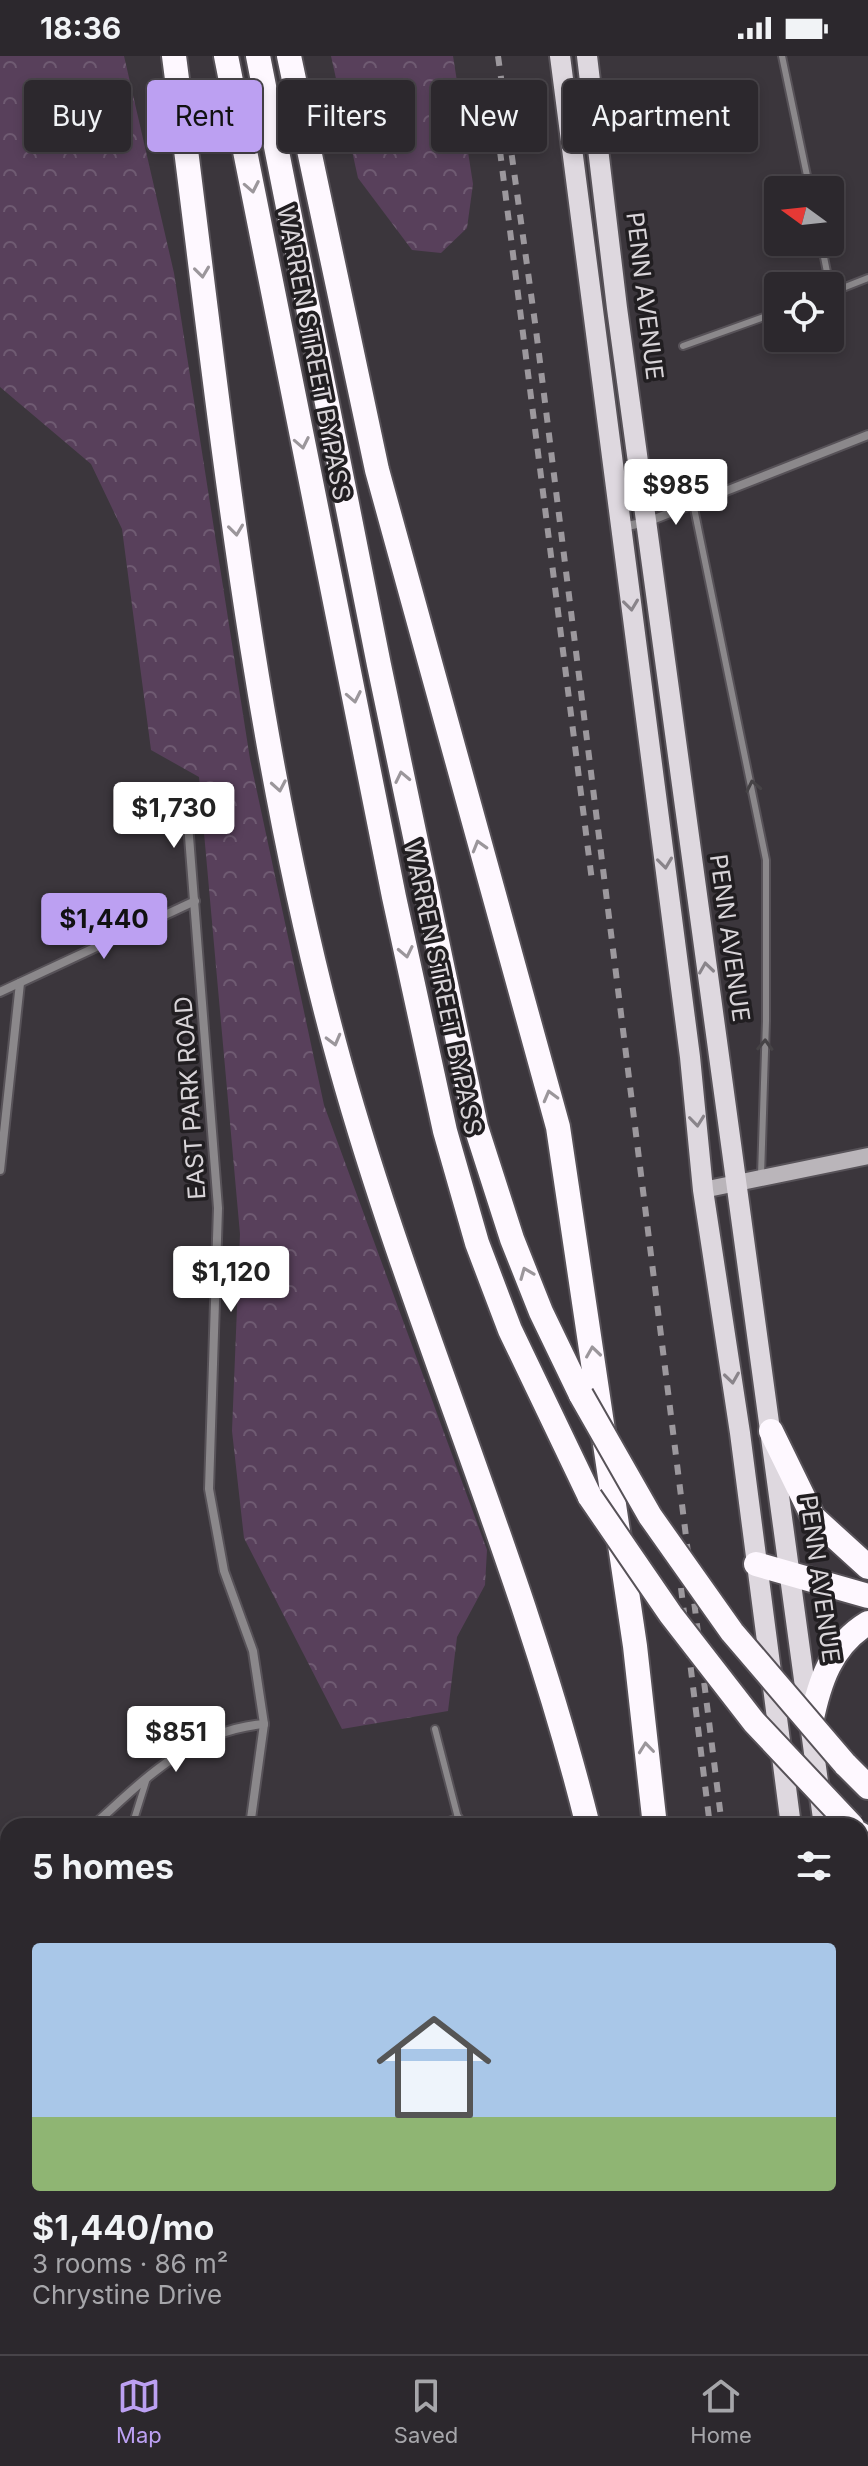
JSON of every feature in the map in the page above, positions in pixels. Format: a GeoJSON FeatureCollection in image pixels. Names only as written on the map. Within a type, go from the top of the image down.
{"type":"FeatureCollection","features":[{"type":"Feature","properties":{"kind":"highway"},"geometry":{"type":"LineString","coordinates":[[174,56],[239,552],[288,844],[333,1039],[375,1178],[535,1641],[586,1818]]}},
{"type":"Feature","properties":{"kind":"highway","name":"WARREN STREET BYPASS"},"geometry":{"type":"LineString","coordinates":[[226,56],[394,897],[445,1131],[477,1243],[510,1330],[590,1497],[671,1615],[754,1722],[844,1818]]}},
{"type":"Feature","properties":{"kind":"highway","name":"WARREN STREET BYPASS"},"geometry":{"type":"LineString","coordinates":[[258,56],[382,680],[476,1127],[512,1239],[541,1312],[581,1395],[650,1516],[732,1632],[845,1764]]}},
{"type":"Feature","properties":{"kind":"highway"},"geometry":{"type":"LineString","coordinates":[[289,56],[377,470],[558,1127],[635,1646],[654,1818]]}},
{"type":"Feature","properties":{"kind":"highway"},"geometry":{"type":"LineString","coordinates":[[771,1431],[813,1517],[868,1567]]}},
{"type":"Feature","properties":{"kind":"highway"},"geometry":{"type":"LineString","coordinates":[[756,1564],[868,1579]]}},
{"type":"Feature","properties":{"kind":"highway"},"geometry":{"type":"LineString","coordinates":[[791,1568],[868,1596]]}},
{"type":"Feature","properties":{"kind":"highway"},"geometry":{"type":"LineString","coordinates":[[811,1723],[817,1693],[835,1654],[848,1638],[868,1623]]}},
{"type":"Feature","properties":{"kind":"highway"},"geometry":{"type":"LineString","coordinates":[[845,1764],[868,1781]]}},
{"type":"Feature","properties":{"kind":"highway"},"geometry":{"type":"LineString","coordinates":[[845,1764],[868,1787]]}},
{"type":"Feature","properties":{"kind":"main road"},"geometry":{"type":"LineString","coordinates":[[560,56],[690,1057],[703,1190],[790,1818]]}},
{"type":"Feature","properties":{"kind":"main road","name":"PENN AVENUE"},"geometry":{"type":"LineString","coordinates":[[587,56],[735,1184],[791,1568],[823,1818]]}},
{"type":"Feature","properties":{"kind":"street"},"geometry":{"type":"LineString","coordinates":[[621,527],[647,522],[868,435]]}},
{"type":"Feature","properties":{"kind":"street","name":"EAST PARK ROAD"},"geometry":{"type":"LineString","coordinates":[[186,798],[218,1208],[209,1489],[224,1571],[253,1651],[264,1724],[251,1818]]}},
{"type":"Feature","properties":{"kind":"street"},"geometry":{"type":"LineString","coordinates":[[0,992],[195,901]]}},
{"type":"Feature","properties":{"kind":"street"},"geometry":{"type":"LineString","coordinates":[[0,1170],[20,983]]}},
{"type":"Feature","properties":{"kind":"street"},"geometry":{"type":"LineString","coordinates":[[703,1190],[868,1156]]}},
{"type":"Feature","properties":{"kind":"street"},"geometry":{"type":"LineString","coordinates":[[102,1818],[148,1775],[188,1746],[242,1726],[264,1724]]}},
{"type":"Feature","properties":{"kind":"lane"},"geometry":{"type":"LineString","coordinates":[[782,56],[807,176]]}},
{"type":"Feature","properties":{"kind":"lane"},"geometry":{"type":"LineString","coordinates":[[844,288],[868,278]]}},
{"type":"Feature","properties":{"kind":"lane"},"geometry":{"type":"LineString","coordinates":[[683,346],[764,317]]}},
{"type":"Feature","properties":{"kind":"lane"},"geometry":{"type":"LineString","coordinates":[[693,503],[766,860],[766,1021],[760,1179]]}},
{"type":"Feature","properties":{"kind":"lane"},"geometry":{"type":"LineString","coordinates":[[435,1729],[458,1818]]}},
{"type":"Feature","properties":{"kind":"lane"},"geometry":{"type":"LineString","coordinates":[[135,1818],[148,1775]]}},
{"type":"Feature","properties":{"kind":"green space"},"geometry":{"type":"Polygon","coordinates":[[[0,56],[124,56],[130,80],[24,80],[24,152],[131,152],[131,86],[174,273],[250,759],[324,1105],[487,1550],[485,1585],[457,1637],[448,1711],[342,1729],[244,1538],[232,1431],[240,1234],[199,777],[151,750],[122,529],[91,464],[0,387],[0,56]]]}},
{"type":"Feature","properties":{"kind":"green space"},"geometry":{"type":"Polygon","coordinates":[[[331,56],[453,56],[457,80],[431,80],[431,152],[468,152],[473,184],[467,228],[441,253],[412,250],[358,178],[352,152],[415,152],[415,80],[336,80],[331,56]]]}},
{"type":"Feature","properties":{"kind":"railway"},"geometry":{"type":"LineString","coordinates":[[498,56],[536,330],[721,1818]]}},
{"type":"Feature","properties":{"kind":"railway"},"geometry":{"type":"LineString","coordinates":[[500,152],[592,881]]}},
{"type":"Feature","properties":{"kind":"railway"},"geometry":{"type":"LineString","coordinates":[[681,1588],[709,1818]]}}]}
